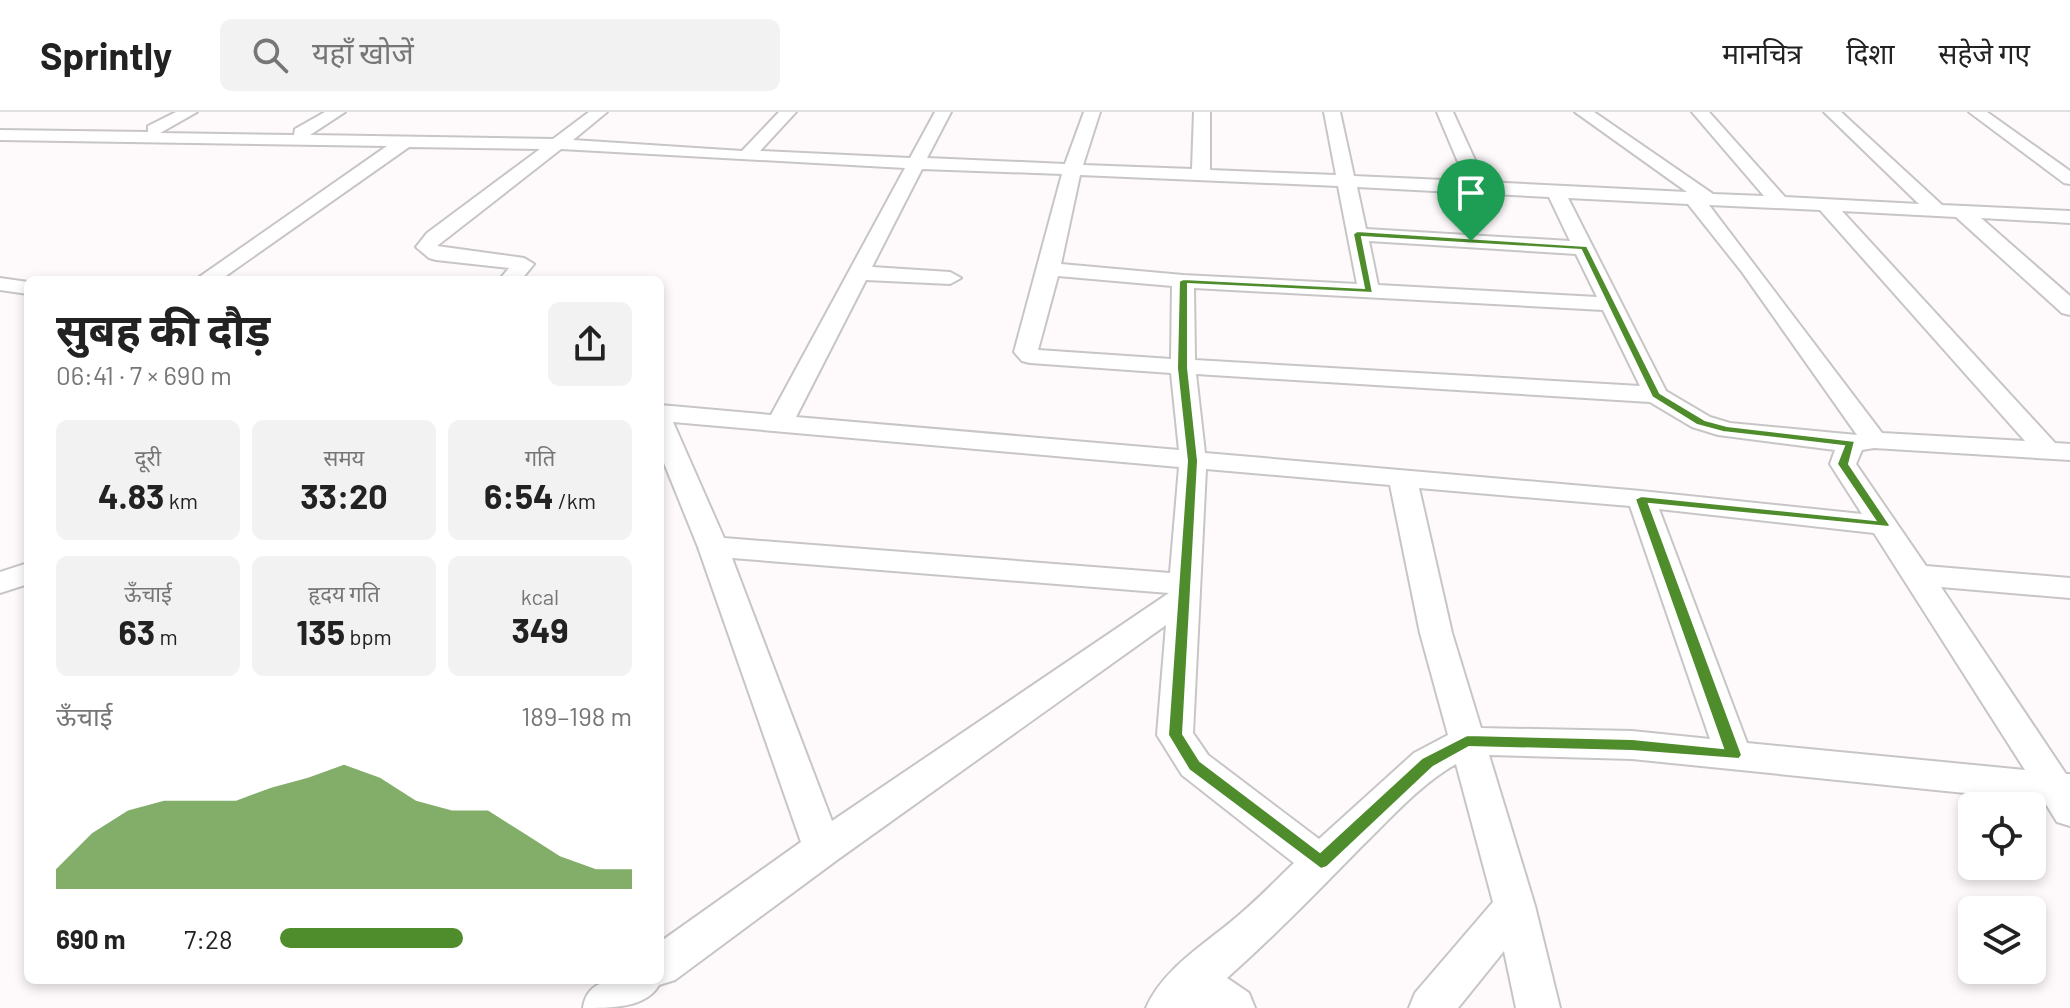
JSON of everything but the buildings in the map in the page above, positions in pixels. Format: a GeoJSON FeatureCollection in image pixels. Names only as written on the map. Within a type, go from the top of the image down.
{"type":"FeatureCollection","features":[{"type":"Feature","properties":{"kind":"street"},"geometry":{"type":"LineString","coordinates":[[154,129],[189,112]]}},
{"type":"Feature","properties":{"kind":"street"},"geometry":{"type":"LineString","coordinates":[[301,133],[337,112]]}},
{"type":"Feature","properties":{"kind":"street"},"geometry":{"type":"LineString","coordinates":[[514,276],[524,264],[436,254],[426,247],[434,237],[599,112]]}},
{"type":"Feature","properties":{"kind":"street"},"geometry":{"type":"LineString","coordinates":[[746,156],[788,112]]}},
{"type":"Feature","properties":{"kind":"street"},"geometry":{"type":"LineString","coordinates":[[780,423],[943,112]]}},
{"type":"Feature","properties":{"kind":"street"},"geometry":{"type":"LineString","coordinates":[[1092,112],[1072,170],[1026,352],[1030,356],[1183,368],[1656,395],[1701,422],[1727,430],[1863,442],[2058,451]]}},
{"type":"Feature","properties":{"kind":"street"},"geometry":{"type":"LineString","coordinates":[[1201,175],[1202,112]]}},
{"type":"Feature","properties":{"kind":"street"},"geometry":{"type":"LineString","coordinates":[[1332,112],[1369,291]]}},
{"type":"Feature","properties":{"kind":"street"},"geometry":{"type":"LineString","coordinates":[[1445,112],[1478,188]]}},
{"type":"Feature","properties":{"kind":"street"},"geometry":{"type":"LineString","coordinates":[[1583,112],[1701,198],[1863,442]]}},
{"type":"Feature","properties":{"kind":"street"},"geometry":{"type":"LineString","coordinates":[[1700,112],[1780,203]]}},
{"type":"Feature","properties":{"kind":"street"},"geometry":{"type":"LineString","coordinates":[[1832,112],[1937,211]]}},
{"type":"Feature","properties":{"kind":"street"},"geometry":{"type":"LineString","coordinates":[[1977,112],[2070,179]]}},
{"type":"Feature","properties":{"kind":"street"},"geometry":{"type":"LineString","coordinates":[[0,126],[543,138],[557,144]]}},
{"type":"Feature","properties":{"kind":"street"},"geometry":{"type":"LineString","coordinates":[[0,135],[557,144],[746,156],[1346,181],[2070,217]]}},
{"type":"Feature","properties":{"kind":"street"},"geometry":{"type":"LineString","coordinates":[[212,276],[403,143]]}},
{"type":"Feature","properties":{"kind":"street"},"geometry":{"type":"LineString","coordinates":[[1556,192],[1656,395]]}},
{"type":"Feature","properties":{"kind":"street"},"geometry":{"type":"LineString","coordinates":[[1826,205],[2058,451]]}},
{"type":"Feature","properties":{"kind":"street"},"geometry":{"type":"LineString","coordinates":[[1962,212],[2070,308]]}},
{"type":"Feature","properties":{"kind":"street"},"geometry":{"type":"LineString","coordinates":[[1357,234],[1584,248]]}},
{"type":"Feature","properties":{"kind":"street"},"geometry":{"type":"LineString","coordinates":[[1049,269],[1183,281],[1612,304]]}},
{"type":"Feature","properties":{"kind":"street"},"geometry":{"type":"LineString","coordinates":[[858,273],[950,278]]}},
{"type":"Feature","properties":{"kind":"street"},"geometry":{"type":"LineString","coordinates":[[1183,281],[1183,368],[1193,461],[1175,735],[1195,765],[1321,862]]}},
{"type":"Feature","properties":{"kind":"street"},"geometry":{"type":"LineString","coordinates":[[0,284],[24,287]]}},
{"type":"Feature","properties":{"kind":"street"},"geometry":{"type":"LineString","coordinates":[[0,303],[24,306]]}},
{"type":"Feature","properties":{"kind":"street"},"geometry":{"type":"LineString","coordinates":[[664,413],[1641,499],[1884,525]]}},
{"type":"Feature","properties":{"kind":"street"},"geometry":{"type":"LineString","coordinates":[[664,431],[713,547],[823,848]]}},
{"type":"Feature","properties":{"kind":"street"},"geometry":{"type":"LineString","coordinates":[[1863,442],[1843,464],[2065,796]]}},
{"type":"Feature","properties":{"kind":"street"},"geometry":{"type":"LineString","coordinates":[[1403,480],[1436,633],[1515,906],[1538,1008]]}},
{"type":"Feature","properties":{"kind":"street"},"geometry":{"type":"LineString","coordinates":[[1641,499],[1734,755]]}},
{"type":"Feature","properties":{"kind":"street"},"geometry":{"type":"LineString","coordinates":[[713,547],[1183,592]]}},
{"type":"Feature","properties":{"kind":"street"},"geometry":{"type":"LineString","coordinates":[[0,583],[24,574]]}},
{"type":"Feature","properties":{"kind":"street"},"geometry":{"type":"LineString","coordinates":[[1917,575],[2070,588]]}},
{"type":"Feature","properties":{"kind":"street"},"geometry":{"type":"LineString","coordinates":[[664,963],[1183,592]]}},
{"type":"Feature","properties":{"kind":"street"},"geometry":{"type":"LineString","coordinates":[[1181,993],[1427,763],[1467,741],[1632,745],[2065,796]]}},
{"type":"Feature","properties":{"kind":"street"},"geometry":{"type":"LineString","coordinates":[[1431,1008],[1515,906]]}},
{"type":"Feature","properties":{"kind":"street"},"geometry":{"type":"LineString","coordinates":[[603,998],[632,984]]}},
{"type":"Feature","properties":{"kind":"street"},"geometry":{"type":"LineString","coordinates":[[1181,993],[1233,1008]]}},
{"type":"Feature","properties":{"kind":"route"},"geometry":{"type":"LineString","coordinates":[[1357,234],[1471,241],[1584,248],[1656,395],[1701,422],[1727,430],[1851,444],[1843,464],[1884,525],[1641,499],[1734,755],[1632,745],[1467,741],[1427,763],[1321,862],[1195,765],[1175,735],[1193,461],[1183,368],[1183,281],[1369,291],[1357,234]]}}]}
